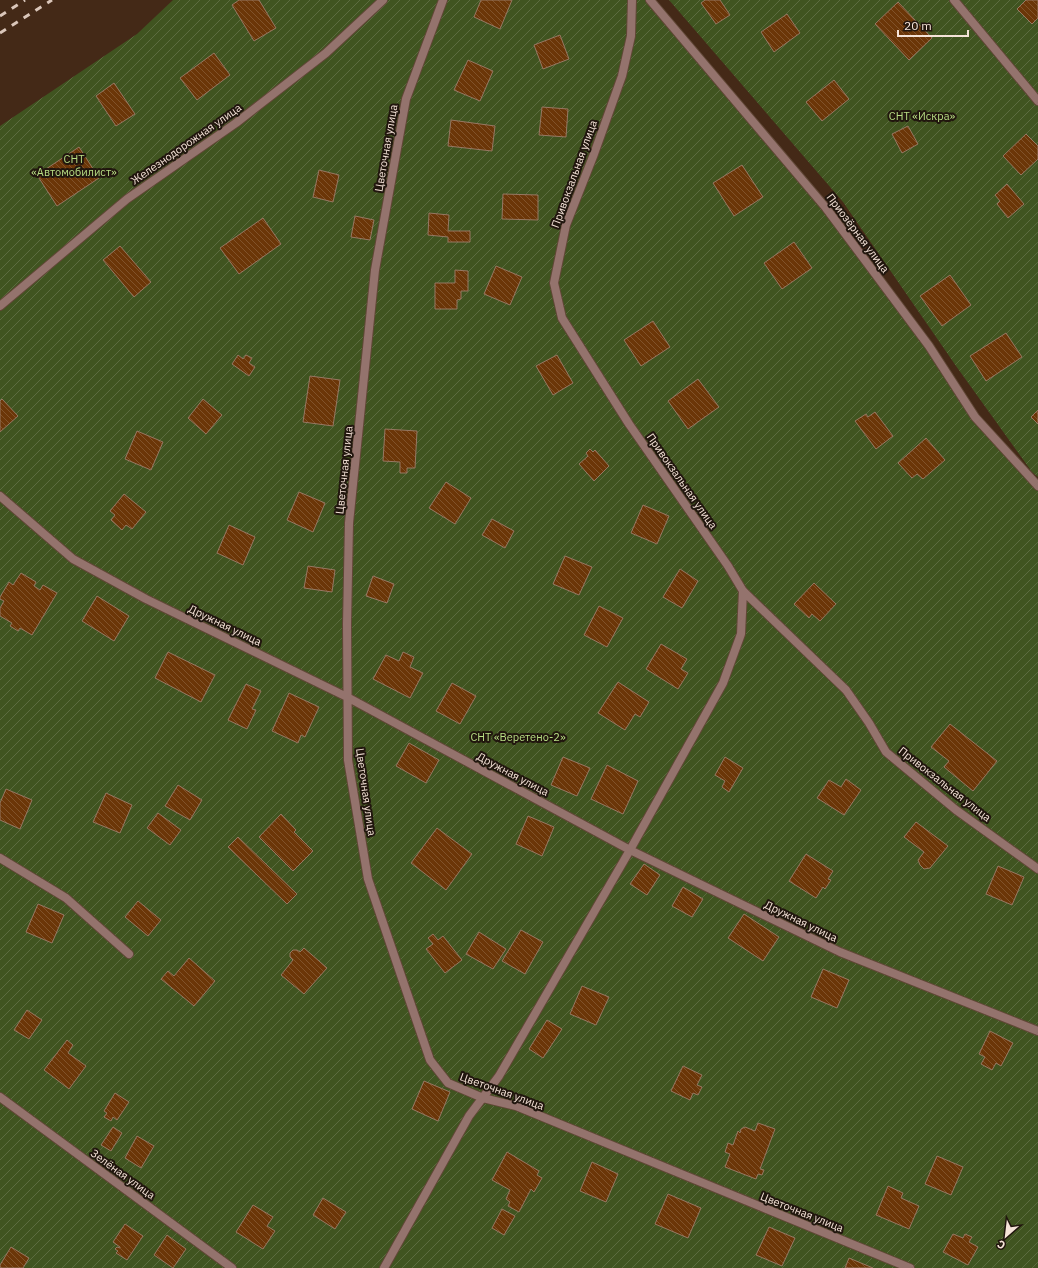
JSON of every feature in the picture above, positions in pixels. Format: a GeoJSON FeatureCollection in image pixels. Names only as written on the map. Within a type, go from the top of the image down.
{"type":"FeatureCollection","features":[{"type":"Feature","properties":{"kind":"street","name":"Железнодорожная улица"},"geometry":{"type":"LineString","coordinates":[[0,306],[127,198],[236,123],[326,53],[383,0]]}},
{"type":"Feature","properties":{"kind":"street","name":"Цветочная улица"},"geometry":{"type":"LineString","coordinates":[[443,0],[406,99],[375,270],[349,523],[347,624],[348,760],[368,879],[430,1060],[448,1083],[483,1098],[516,1106],[910,1268]]}},
{"type":"Feature","properties":{"kind":"street","name":"Привокзальная улица"},"geometry":{"type":"LineString","coordinates":[[632,0],[630,36],[622,76],[594,154],[566,225],[554,283],[562,318],[629,424],[728,566],[743,591],[846,690],[869,723],[886,752],[956,810],[1038,869]]}},
{"type":"Feature","properties":{"kind":"street","name":"Приозёрная улица"},"geometry":{"type":"LineString","coordinates":[[650,0],[826,208],[929,346],[975,417],[1038,486]]}},
{"type":"Feature","properties":{"kind":"street"},"geometry":{"type":"LineString","coordinates":[[954,0],[1038,101]]}},
{"type":"Feature","properties":{"kind":"street","name":"Дружная улица"},"geometry":{"type":"LineString","coordinates":[[0,496],[73,559],[146,599],[347,697],[630,850],[840,952],[1038,1031]]}},
{"type":"Feature","properties":{"kind":"street"},"geometry":{"type":"LineString","coordinates":[[384,1268],[469,1116],[499,1076],[630,850],[722,683],[740,634],[743,591]]}},
{"type":"Feature","properties":{"kind":"street"},"geometry":{"type":"LineString","coordinates":[[0,858],[66,898],[129,954]]}},
{"type":"Feature","properties":{"kind":"street","name":"Зелёная улица"},"geometry":{"type":"LineString","coordinates":[[0,1097],[232,1268]]}},
{"type":"Feature","properties":{"kind":"green space","name":"СНТ «Веретено-2»"},"geometry":{"type":"Polygon","coordinates":[[[173,0],[650,0],[826,208],[975,417],[1038,486],[1038,1268],[0,1268],[0,126],[137,34],[173,0]]]}},
{"type":"Feature","properties":{"kind":"green space","name":"СНТ «Искра»"},"geometry":{"type":"Polygon","coordinates":[[[669,0],[1038,0],[1038,477],[1032,472],[956,366],[843,202],[669,0]]]}},
{"type":"Feature","properties":{"kind":"building"},"geometry":{"type":"Polygon","coordinates":[[[239,0],[259,0],[276,28],[254,41],[232,5],[239,0]]]}},
{"type":"Feature","properties":{"kind":"building"},"geometry":{"type":"Polygon","coordinates":[[[481,0],[512,0],[500,29],[474,17],[481,0]]]}},
{"type":"Feature","properties":{"kind":"building"},"geometry":{"type":"Polygon","coordinates":[[[705,0],[720,0],[730,15],[716,24],[701,3],[705,0]]]}},
{"type":"Feature","properties":{"kind":"building"},"geometry":{"type":"Polygon","coordinates":[[[1026,0],[1038,0],[1038,18],[1032,24],[1017,9],[1026,0]]]}},
{"type":"Feature","properties":{"kind":"building"},"geometry":{"type":"Polygon","coordinates":[[[898,2],[932,38],[909,60],[875,24],[898,2]]]}},
{"type":"Feature","properties":{"kind":"building"},"geometry":{"type":"Polygon","coordinates":[[[787,14],[800,33],[774,52],[761,32],[787,14]]]}},
{"type":"Feature","properties":{"kind":"building"},"geometry":{"type":"Polygon","coordinates":[[[560,35],[569,59],[543,69],[534,45],[560,35]]]}},
{"type":"Feature","properties":{"kind":"building"},"geometry":{"type":"Polygon","coordinates":[[[214,53],[230,75],[197,100],[180,78],[214,53]]]}},
{"type":"Feature","properties":{"kind":"building"},"geometry":{"type":"Polygon","coordinates":[[[468,60],[493,71],[480,101],[454,90],[468,60]]]}},
{"type":"Feature","properties":{"kind":"building"},"geometry":{"type":"Polygon","coordinates":[[[834,80],[849,99],[822,121],[806,102],[834,80]]]}},
{"type":"Feature","properties":{"kind":"building"},"geometry":{"type":"Polygon","coordinates":[[[114,83],[135,114],[116,126],[96,96],[114,83]]]}},
{"type":"Feature","properties":{"kind":"building"},"geometry":{"type":"Polygon","coordinates":[[[542,107],[568,109],[566,137],[539,135],[542,107]]]}},
{"type":"Feature","properties":{"kind":"building"},"geometry":{"type":"Polygon","coordinates":[[[451,120],[495,126],[492,151],[448,146],[451,120]]]}},
{"type":"Feature","properties":{"kind":"building"},"geometry":{"type":"Polygon","coordinates":[[[908,126],[918,144],[902,153],[892,134],[908,126]]]}},
{"type":"Feature","properties":{"kind":"building"},"geometry":{"type":"Polygon","coordinates":[[[1026,134],[1038,146],[1038,159],[1021,175],[1003,156],[1026,134]]]}},
{"type":"Feature","properties":{"kind":"building"},"geometry":{"type":"Polygon","coordinates":[[[79,147],[99,178],[57,206],[37,175],[79,147]]]}},
{"type":"Feature","properties":{"kind":"building"},"geometry":{"type":"Polygon","coordinates":[[[742,165],[763,197],[734,216],[713,183],[742,165]]]}},
{"type":"Feature","properties":{"kind":"building"},"geometry":{"type":"Polygon","coordinates":[[[319,170],[339,175],[333,202],[313,197],[319,170]]]}},
{"type":"Feature","properties":{"kind":"building"},"geometry":{"type":"Polygon","coordinates":[[[1007,184],[1024,204],[1008,218],[997,204],[1000,201],[995,195],[1007,184]]]}},
{"type":"Feature","properties":{"kind":"building"},"geometry":{"type":"Polygon","coordinates":[[[503,194],[538,195],[538,220],[502,219],[503,194]]]}},
{"type":"Feature","properties":{"kind":"building"},"geometry":{"type":"Polygon","coordinates":[[[429,213],[449,215],[448,231],[470,231],[470,242],[448,242],[448,237],[428,235],[429,213]]]}},
{"type":"Feature","properties":{"kind":"building"},"geometry":{"type":"Polygon","coordinates":[[[355,216],[374,220],[370,240],[351,237],[355,216]]]}},
{"type":"Feature","properties":{"kind":"building"},"geometry":{"type":"Polygon","coordinates":[[[263,218],[281,244],[239,274],[220,248],[263,218]]]}},
{"type":"Feature","properties":{"kind":"building"},"geometry":{"type":"Polygon","coordinates":[[[794,242],[812,268],[782,289],[764,263],[794,242]]]}},
{"type":"Feature","properties":{"kind":"building"},"geometry":{"type":"Polygon","coordinates":[[[120,246],[151,282],[134,297],[103,260],[120,246]]]}},
{"type":"Feature","properties":{"kind":"building"},"geometry":{"type":"Polygon","coordinates":[[[496,266],[522,277],[510,305],[484,294],[496,266]]]}},
{"type":"Feature","properties":{"kind":"building"},"geometry":{"type":"Polygon","coordinates":[[[455,270],[468,271],[468,291],[461,291],[461,299],[457,300],[457,309],[435,309],[435,283],[455,283],[455,270]]]}},
{"type":"Feature","properties":{"kind":"building"},"geometry":{"type":"Polygon","coordinates":[[[950,275],[971,305],[942,326],[920,296],[950,275]]]}},
{"type":"Feature","properties":{"kind":"building"},"geometry":{"type":"Polygon","coordinates":[[[653,321],[670,347],[641,366],[624,340],[653,321]]]}},
{"type":"Feature","properties":{"kind":"building"},"geometry":{"type":"Polygon","coordinates":[[[1006,333],[1022,357],[986,381],[970,356],[1006,333]]]}},
{"type":"Feature","properties":{"kind":"building"},"geometry":{"type":"Polygon","coordinates":[[[238,355],[243,359],[246,355],[252,358],[249,363],[255,367],[249,376],[232,364],[238,355]]]}},
{"type":"Feature","properties":{"kind":"building"},"geometry":{"type":"Polygon","coordinates":[[[557,355],[573,383],[553,395],[536,366],[557,355]]]}},
{"type":"Feature","properties":{"kind":"building"},"geometry":{"type":"Polygon","coordinates":[[[310,376],[340,380],[333,426],[303,422],[310,376]]]}},
{"type":"Feature","properties":{"kind":"building"},"geometry":{"type":"Polygon","coordinates":[[[698,379],[719,407],[688,429],[668,401],[698,379]]]}},
{"type":"Feature","properties":{"kind":"building"},"geometry":{"type":"Polygon","coordinates":[[[2,399],[18,416],[0,432],[0,401],[2,399]]]}},
{"type":"Feature","properties":{"kind":"building"},"geometry":{"type":"Polygon","coordinates":[[[203,399],[222,415],[206,434],[188,418],[203,399]]]}},
{"type":"Feature","properties":{"kind":"building"},"geometry":{"type":"Polygon","coordinates":[[[1038,410],[1038,424],[1031,417],[1038,410]]]}},
{"type":"Feature","properties":{"kind":"building"},"geometry":{"type":"Polygon","coordinates":[[[875,412],[893,436],[876,449],[855,421],[866,414],[868,417],[875,412]]]}},
{"type":"Feature","properties":{"kind":"building"},"geometry":{"type":"Polygon","coordinates":[[[385,429],[417,431],[415,468],[407,468],[407,473],[400,473],[400,462],[383,461],[385,429]]]}},
{"type":"Feature","properties":{"kind":"building"},"geometry":{"type":"Polygon","coordinates":[[[137,431],[163,442],[151,470],[125,459],[137,431]]]}},
{"type":"Feature","properties":{"kind":"building"},"geometry":{"type":"Polygon","coordinates":[[[926,438],[945,460],[923,479],[917,474],[912,478],[898,463],[926,438]]]}},
{"type":"Feature","properties":{"kind":"building"},"geometry":{"type":"Polygon","coordinates":[[[590,449],[593,452],[595,450],[609,466],[594,481],[579,464],[588,456],[586,453],[590,449]]]}},
{"type":"Feature","properties":{"kind":"building"},"geometry":{"type":"Polygon","coordinates":[[[446,482],[471,498],[455,524],[429,508],[446,482]]]}},
{"type":"Feature","properties":{"kind":"building"},"geometry":{"type":"Polygon","coordinates":[[[299,492],[325,503],[313,532],[287,520],[299,492]]]}},
{"type":"Feature","properties":{"kind":"building"},"geometry":{"type":"Polygon","coordinates":[[[124,494],[146,512],[132,529],[126,525],[122,530],[111,520],[115,515],[110,511],[124,494]]]}},
{"type":"Feature","properties":{"kind":"building"},"geometry":{"type":"Polygon","coordinates":[[[643,505],[669,516],[657,544],[631,533],[643,505]]]}},
{"type":"Feature","properties":{"kind":"building"},"geometry":{"type":"Polygon","coordinates":[[[492,519],[514,531],[505,548],[482,535],[492,519]]]}},
{"type":"Feature","properties":{"kind":"building"},"geometry":{"type":"Polygon","coordinates":[[[229,525],[255,537],[243,565],[217,553],[229,525]]]}},
{"type":"Feature","properties":{"kind":"building"},"geometry":{"type":"Polygon","coordinates":[[[565,556],[592,567],[579,595],[553,584],[565,556]]]}},
{"type":"Feature","properties":{"kind":"building"},"geometry":{"type":"Polygon","coordinates":[[[308,566],[335,570],[332,592],[304,588],[308,566]]]}},
{"type":"Feature","properties":{"kind":"building"},"geometry":{"type":"Polygon","coordinates":[[[680,569],[698,581],[682,608],[663,597],[680,569]]]}},
{"type":"Feature","properties":{"kind":"building"},"geometry":{"type":"Polygon","coordinates":[[[21,573],[36,582],[34,586],[40,590],[43,585],[57,593],[32,635],[20,628],[18,631],[10,626],[12,623],[0,616],[0,608],[4,601],[0,599],[0,597],[9,582],[13,585],[21,573]]]}},
{"type":"Feature","properties":{"kind":"building"},"geometry":{"type":"Polygon","coordinates":[[[373,576],[394,584],[387,603],[366,596],[373,576]]]}},
{"type":"Feature","properties":{"kind":"building"},"geometry":{"type":"Polygon","coordinates":[[[814,583],[836,604],[820,621],[812,614],[809,618],[794,604],[814,583]]]}},
{"type":"Feature","properties":{"kind":"building"},"geometry":{"type":"Polygon","coordinates":[[[97,596],[129,616],[114,641],[82,621],[97,596]]]}},
{"type":"Feature","properties":{"kind":"building"},"geometry":{"type":"Polygon","coordinates":[[[599,606],[623,618],[607,647],[584,635],[599,606]]]}},
{"type":"Feature","properties":{"kind":"building"},"geometry":{"type":"Polygon","coordinates":[[[661,644],[687,659],[681,669],[688,673],[678,689],[646,669],[661,644]]]}},
{"type":"Feature","properties":{"kind":"building"},"geometry":{"type":"Polygon","coordinates":[[[168,652],[215,675],[201,702],[155,678],[168,652]]]}},
{"type":"Feature","properties":{"kind":"building"},"geometry":{"type":"Polygon","coordinates":[[[403,652],[414,657],[410,667],[423,673],[410,698],[373,679],[386,655],[399,661],[403,652]]]}},
{"type":"Feature","properties":{"kind":"building"},"geometry":{"type":"Polygon","coordinates":[[[618,682],[649,702],[640,717],[635,714],[625,730],[598,713],[618,682]]]}},
{"type":"Feature","properties":{"kind":"building"},"geometry":{"type":"Polygon","coordinates":[[[452,683],[476,696],[460,724],[436,711],[452,683]]]}},
{"type":"Feature","properties":{"kind":"building"},"geometry":{"type":"Polygon","coordinates":[[[246,684],[261,691],[252,709],[256,710],[247,729],[228,720],[246,684]]]}},
{"type":"Feature","properties":{"kind":"building"},"geometry":{"type":"Polygon","coordinates":[[[289,693],[319,707],[305,737],[301,735],[298,743],[272,731],[289,693]]]}},
{"type":"Feature","properties":{"kind":"building"},"geometry":{"type":"Polygon","coordinates":[[[950,724],[997,761],[973,791],[944,767],[949,761],[931,747],[950,724]]]}},
{"type":"Feature","properties":{"kind":"building"},"geometry":{"type":"Polygon","coordinates":[[[409,743],[439,760],[426,783],[396,766],[409,743]]]}},
{"type":"Feature","properties":{"kind":"building"},"geometry":{"type":"Polygon","coordinates":[[[563,757],[590,768],[577,796],[551,785],[563,757]]]}},
{"type":"Feature","properties":{"kind":"building"},"geometry":{"type":"Polygon","coordinates":[[[725,757],[743,768],[729,792],[722,787],[725,781],[715,775],[725,757]]]}},
{"type":"Feature","properties":{"kind":"building"},"geometry":{"type":"Polygon","coordinates":[[[607,765],[638,781],[623,814],[591,799],[607,765]]]}},
{"type":"Feature","properties":{"kind":"building"},"geometry":{"type":"Polygon","coordinates":[[[846,779],[861,790],[844,815],[817,798],[829,780],[841,787],[846,779]]]}},
{"type":"Feature","properties":{"kind":"building"},"geometry":{"type":"Polygon","coordinates":[[[178,785],[202,800],[190,820],[165,806],[178,785]]]}},
{"type":"Feature","properties":{"kind":"building"},"geometry":{"type":"Polygon","coordinates":[[[6,789],[32,800],[20,829],[0,820],[0,803],[6,789]]]}},
{"type":"Feature","properties":{"kind":"building"},"geometry":{"type":"Polygon","coordinates":[[[106,793],[132,805],[120,833],[93,822],[106,793]]]}},
{"type":"Feature","properties":{"kind":"building"},"geometry":{"type":"Polygon","coordinates":[[[158,813],[181,830],[170,845],[147,828],[158,813]]]}},
{"type":"Feature","properties":{"kind":"building"},"geometry":{"type":"Polygon","coordinates":[[[281,814],[296,830],[294,832],[313,851],[293,871],[259,837],[281,814]]]}},
{"type":"Feature","properties":{"kind":"building"},"geometry":{"type":"Polygon","coordinates":[[[528,816],[554,827],[542,856],[516,844],[528,816]]]}},
{"type":"Feature","properties":{"kind":"building"},"geometry":{"type":"Polygon","coordinates":[[[916,822],[948,846],[930,868],[924,869],[920,865],[918,860],[924,852],[904,837],[916,822]]]}},
{"type":"Feature","properties":{"kind":"building"},"geometry":{"type":"Polygon","coordinates":[[[437,828],[472,854],[446,890],[411,863],[437,828]]]}},
{"type":"Feature","properties":{"kind":"building"},"geometry":{"type":"Polygon","coordinates":[[[238,837],[297,894],[287,904],[228,847],[238,837]]]}},
{"type":"Feature","properties":{"kind":"building"},"geometry":{"type":"Polygon","coordinates":[[[806,854],[833,871],[828,879],[831,880],[825,889],[823,887],[816,898],[789,881],[806,854]]]}},
{"type":"Feature","properties":{"kind":"building"},"geometry":{"type":"Polygon","coordinates":[[[644,864],[660,875],[647,895],[630,884],[644,864]]]}},
{"type":"Feature","properties":{"kind":"building"},"geometry":{"type":"Polygon","coordinates":[[[998,866],[1024,877],[1012,905],[986,894],[998,866]]]}},
{"type":"Feature","properties":{"kind":"building"},"geometry":{"type":"Polygon","coordinates":[[[683,887],[703,899],[692,917],[672,906],[683,887]]]}},
{"type":"Feature","properties":{"kind":"building"},"geometry":{"type":"Polygon","coordinates":[[[138,901],[161,920],[148,936],[125,917],[138,901]]]}},
{"type":"Feature","properties":{"kind":"building"},"geometry":{"type":"Polygon","coordinates":[[[38,904],[64,915],[52,943],[26,932],[38,904]]]}},
{"type":"Feature","properties":{"kind":"building"},"geometry":{"type":"Polygon","coordinates":[[[744,914],[779,937],[763,961],[728,938],[744,914]]]}},
{"type":"Feature","properties":{"kind":"building"},"geometry":{"type":"Polygon","coordinates":[[[521,930],[543,942],[525,974],[502,961],[521,930]]]}},
{"type":"Feature","properties":{"kind":"building"},"geometry":{"type":"Polygon","coordinates":[[[479,932],[506,949],[493,969],[466,954],[479,932]]]}},
{"type":"Feature","properties":{"kind":"building"},"geometry":{"type":"Polygon","coordinates":[[[433,934],[438,940],[443,936],[462,960],[445,973],[426,949],[433,944],[428,938],[433,934]]]}},
{"type":"Feature","properties":{"kind":"building"},"geometry":{"type":"Polygon","coordinates":[[[304,948],[327,968],[304,994],[281,975],[293,960],[290,957],[290,953],[293,950],[300,952],[304,948]]]}},
{"type":"Feature","properties":{"kind":"building"},"geometry":{"type":"Polygon","coordinates":[[[189,958],[215,981],[194,1006],[161,979],[168,971],[174,976],[189,958]]]}},
{"type":"Feature","properties":{"kind":"building"},"geometry":{"type":"Polygon","coordinates":[[[823,969],[849,980],[837,1008],[811,997],[823,969]]]}},
{"type":"Feature","properties":{"kind":"building"},"geometry":{"type":"Polygon","coordinates":[[[582,986],[609,997],[596,1025],[570,1014],[582,986]]]}},
{"type":"Feature","properties":{"kind":"building"},"geometry":{"type":"Polygon","coordinates":[[[27,1010],[42,1020],[29,1039],[14,1030],[27,1010]]]}},
{"type":"Feature","properties":{"kind":"building"},"geometry":{"type":"Polygon","coordinates":[[[547,1020],[562,1029],[543,1058],[529,1049],[547,1020]]]}},
{"type":"Feature","properties":{"kind":"building"},"geometry":{"type":"Polygon","coordinates":[[[990,1031],[1013,1043],[1001,1066],[996,1063],[992,1070],[981,1064],[985,1057],[979,1054],[990,1031]]]}},
{"type":"Feature","properties":{"kind":"building"},"geometry":{"type":"Polygon","coordinates":[[[67,1040],[73,1045],[68,1053],[86,1066],[69,1089],[44,1070],[67,1040]]]}},
{"type":"Feature","properties":{"kind":"building"},"geometry":{"type":"Polygon","coordinates":[[[683,1066],[702,1075],[697,1085],[702,1087],[698,1095],[693,1093],[690,1100],[671,1091],[683,1066]]]}},
{"type":"Feature","properties":{"kind":"building"},"geometry":{"type":"Polygon","coordinates":[[[424,1081],[450,1092],[438,1121],[412,1109],[424,1081]]]}},
{"type":"Feature","properties":{"kind":"building"},"geometry":{"type":"Polygon","coordinates":[[[115,1093],[129,1102],[117,1120],[113,1117],[111,1121],[104,1117],[107,1113],[104,1111],[115,1093]]]}},
{"type":"Feature","properties":{"kind":"building"},"geometry":{"type":"Polygon","coordinates":[[[758,1123],[775,1129],[760,1169],[764,1170],[762,1175],[758,1174],[756,1179],[725,1167],[730,1154],[725,1152],[728,1143],[733,1145],[738,1131],[740,1133],[741,1129],[745,1127],[755,1131],[758,1123]]]}},
{"type":"Feature","properties":{"kind":"building"},"geometry":{"type":"Polygon","coordinates":[[[113,1127],[122,1133],[111,1151],[101,1145],[113,1127]]]}},
{"type":"Feature","properties":{"kind":"building"},"geometry":{"type":"Polygon","coordinates":[[[137,1136],[154,1146],[141,1168],[125,1158],[137,1136]]]}},
{"type":"Feature","properties":{"kind":"building"},"geometry":{"type":"Polygon","coordinates":[[[507,1152],[539,1171],[537,1175],[542,1178],[534,1192],[531,1189],[519,1212],[508,1206],[510,1202],[506,1199],[510,1190],[492,1180],[507,1152]]]}},
{"type":"Feature","properties":{"kind":"building"},"geometry":{"type":"Polygon","coordinates":[[[937,1156],[963,1167],[951,1195],[925,1184],[937,1156]]]}},
{"type":"Feature","properties":{"kind":"building"},"geometry":{"type":"Polygon","coordinates":[[[592,1162],[618,1174],[606,1202],[580,1191],[592,1162]]]}},
{"type":"Feature","properties":{"kind":"building"},"geometry":{"type":"Polygon","coordinates":[[[888,1186],[903,1193],[901,1198],[919,1206],[909,1229],[876,1215],[888,1186]]]}},
{"type":"Feature","properties":{"kind":"building"},"geometry":{"type":"Polygon","coordinates":[[[668,1194],[701,1208],[688,1238],[655,1224],[668,1194]]]}},
{"type":"Feature","properties":{"kind":"building"},"geometry":{"type":"Polygon","coordinates":[[[323,1198],[346,1212],[335,1229],[313,1215],[323,1198]]]}},
{"type":"Feature","properties":{"kind":"building"},"geometry":{"type":"Polygon","coordinates":[[[253,1205],[273,1217],[267,1226],[275,1231],[263,1249],[236,1232],[253,1205]]]}},
{"type":"Feature","properties":{"kind":"building"},"geometry":{"type":"Polygon","coordinates":[[[502,1209],[515,1216],[504,1235],[492,1228],[502,1209]]]}},
{"type":"Feature","properties":{"kind":"building"},"geometry":{"type":"Polygon","coordinates":[[[125,1224],[143,1236],[127,1260],[116,1253],[118,1251],[115,1249],[120,1247],[113,1242],[125,1224]]]}},
{"type":"Feature","properties":{"kind":"building"},"geometry":{"type":"Polygon","coordinates":[[[769,1227],[795,1238],[782,1266],[756,1255],[769,1227]]]}},
{"type":"Feature","properties":{"kind":"building"},"geometry":{"type":"Polygon","coordinates":[[[953,1234],[963,1238],[965,1234],[972,1237],[969,1242],[978,1247],[968,1265],[943,1252],[953,1234]]]}},
{"type":"Feature","properties":{"kind":"building"},"geometry":{"type":"Polygon","coordinates":[[[167,1235],[186,1249],[173,1268],[154,1255],[167,1235]]]}},
{"type":"Feature","properties":{"kind":"building"},"geometry":{"type":"Polygon","coordinates":[[[11,1247],[29,1258],[23,1268],[0,1268],[0,1265],[11,1247]]]}},
{"type":"Feature","properties":{"kind":"building"},"geometry":{"type":"Polygon","coordinates":[[[849,1258],[873,1268],[845,1268],[849,1258]]]}},
{"type":"Feature","properties":{"kind":"railway"},"geometry":{"type":"LineString","coordinates":[[0,16],[25,0]]}},
{"type":"Feature","properties":{"kind":"railway"},"geometry":{"type":"LineString","coordinates":[[0,33],[52,0]]}},
{"type":"Feature","properties":{"kind":"park label","name":"СНТ «Автомобилист»"},"geometry":{"type":"Point","coordinates":[74,165]}}]}
